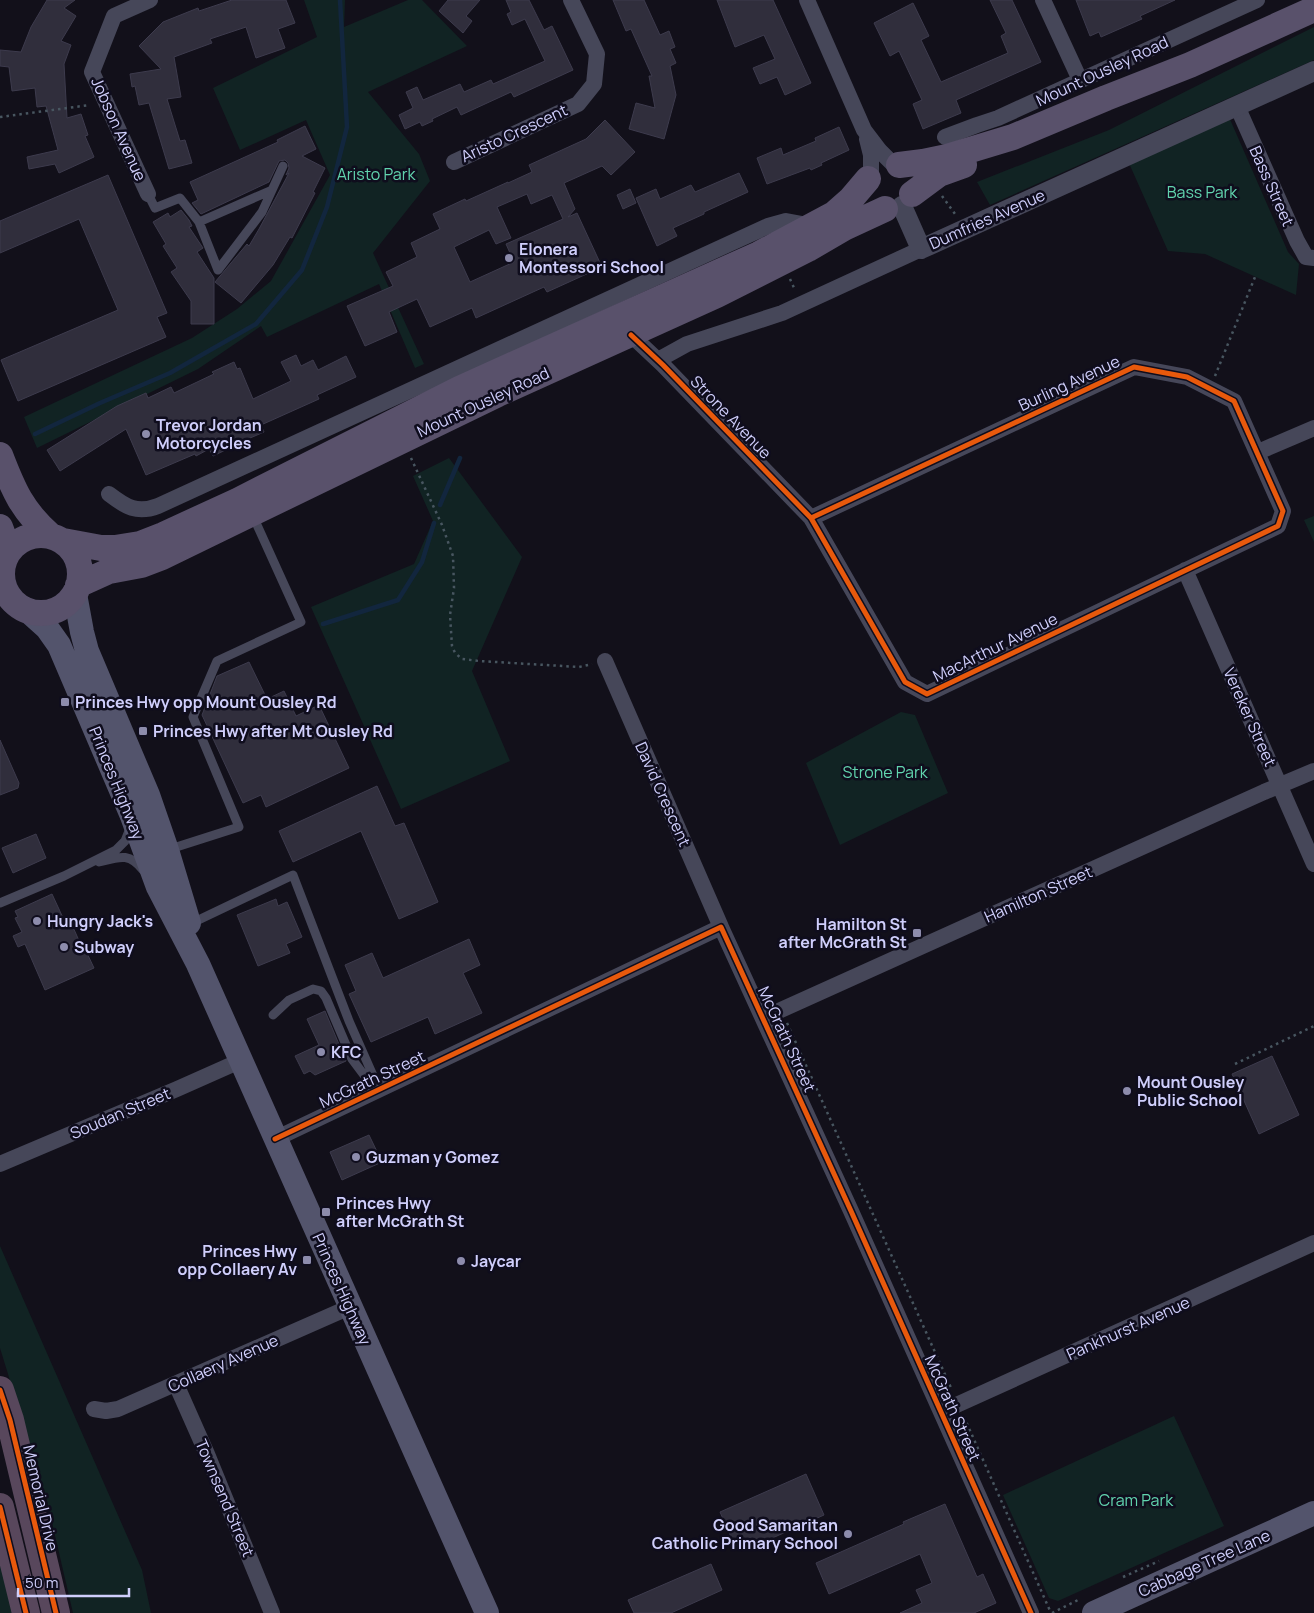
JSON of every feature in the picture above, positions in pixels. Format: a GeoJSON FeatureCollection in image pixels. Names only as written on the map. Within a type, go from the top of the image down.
{"type":"FeatureCollection","features":[{"type":"Feature","properties":{"kind":"highway","name":"Memorial Drive"},"geometry":{"type":"LineString","coordinates":[[0,1390],[10,1420],[56,1613]]}},
{"type":"Feature","properties":{"kind":"highway"},"geometry":{"type":"LineString","coordinates":[[0,1507],[26,1613]]}},
{"type":"Feature","properties":{"kind":"main road","name":"Mount Ousley Road"},"geometry":{"type":"LineString","coordinates":[[76,590],[109,571],[141,565],[162,557],[244,507],[459,389],[759,254],[813,226],[843,207],[883,170],[947,157],[1013,137],[1190,65],[1314,9]]}},
{"type":"Feature","properties":{"kind":"main road","name":"Mount Ousley Road"},"geometry":{"type":"LineString","coordinates":[[57,539],[107,548],[140,544],[244,507],[402,439],[630,335],[774,267],[808,250],[844,228],[900,203],[929,180],[947,171],[1026,146],[1083,122],[1120,105],[1190,65]]}},
{"type":"Feature","properties":{"kind":"main road"},"geometry":{"type":"LineString","coordinates":[[883,170],[909,172],[913,187],[900,203],[874,203],[870,198],[867,185],[883,170]]}},
{"type":"Feature","properties":{"kind":"main road"},"geometry":{"type":"LineString","coordinates":[[0,455],[17,496],[34,520],[72,551],[78,561],[80,573],[76,590],[63,605],[52,611],[39,612],[27,610],[9,596],[3,569],[0,527]]}},
{"type":"Feature","properties":{"kind":"main road"},"geometry":{"type":"LineString","coordinates":[[3,569],[17,542],[39,535],[57,539]]}},
{"type":"Feature","properties":{"kind":"main road","name":"Princes Highway"},"geometry":{"type":"LineString","coordinates":[[76,590],[87,652],[148,795],[189,924],[198,964]]}},
{"type":"Feature","properties":{"kind":"main road","name":"Princes Highway"},"geometry":{"type":"LineString","coordinates":[[27,610],[47,628],[59,644],[132,816],[158,888],[198,964],[487,1613]]}},
{"type":"Feature","properties":{"kind":"main road","name":"Cabbage Tree Lane"},"geometry":{"type":"LineString","coordinates":[[1094,1613],[1314,1513]]}},
{"type":"Feature","properties":{"kind":"street","name":"Jobson Avenue"},"geometry":{"type":"LineString","coordinates":[[148,194],[92,72],[114,16],[150,0]]}},
{"type":"Feature","properties":{"kind":"street","name":"Aristo Crescent"},"geometry":{"type":"LineString","coordinates":[[454,162],[578,104],[594,84],[598,54],[571,0]]}},
{"type":"Feature","properties":{"kind":"street"},"geometry":{"type":"LineString","coordinates":[[807,0],[864,130],[871,155],[883,170]]}},
{"type":"Feature","properties":{"kind":"street"},"geometry":{"type":"LineString","coordinates":[[1043,0],[1080,80]]}},
{"type":"Feature","properties":{"kind":"street","name":"Mount Ousley Road"},"geometry":{"type":"LineString","coordinates":[[945,137],[998,118],[1257,0]]}},
{"type":"Feature","properties":{"kind":"street","name":"Dumfries Avenue"},"geometry":{"type":"LineString","coordinates":[[658,360],[687,344],[782,313],[1314,71]]}},
{"type":"Feature","properties":{"kind":"street","name":"Bass Street"},"geometry":{"type":"LineString","coordinates":[[1237,106],[1297,241],[1306,257],[1314,258]]}},
{"type":"Feature","properties":{"kind":"street"},"geometry":{"type":"LineString","coordinates":[[900,203],[921,249]]}},
{"type":"Feature","properties":{"kind":"street"},"geometry":{"type":"LineString","coordinates":[[109,494],[122,504],[139,510],[150,510],[768,226],[786,221],[813,226]]}},
{"type":"Feature","properties":{"kind":"street","name":"Strone Avenue"},"geometry":{"type":"LineString","coordinates":[[630,335],[658,360],[812,518]]}},
{"type":"Feature","properties":{"kind":"street","name":"Burling Avenue"},"geometry":{"type":"LineString","coordinates":[[812,518],[1134,367],[1187,377],[1234,401],[1283,511],[1278,526],[1185,570]]}},
{"type":"Feature","properties":{"kind":"street"},"geometry":{"type":"LineString","coordinates":[[1258,452],[1314,428]]}},
{"type":"Feature","properties":{"kind":"street"},"geometry":{"type":"LineString","coordinates":[[244,507],[239,484],[247,465]]}},
{"type":"Feature","properties":{"kind":"street","name":"MacArthur Avenue"},"geometry":{"type":"LineString","coordinates":[[812,518],[905,682],[927,694],[1185,570]]}},
{"type":"Feature","properties":{"kind":"street","name":"Vereker Street"},"geometry":{"type":"LineString","coordinates":[[1185,570],[1314,864]]}},
{"type":"Feature","properties":{"kind":"street","name":"David Crescent"},"geometry":{"type":"LineString","coordinates":[[605,661],[721,927]]}},
{"type":"Feature","properties":{"kind":"street","name":"Hamilton Street"},"geometry":{"type":"LineString","coordinates":[[763,1018],[1314,770]]}},
{"type":"Feature","properties":{"kind":"street","name":"McGrath Street"},"geometry":{"type":"LineString","coordinates":[[275,1139],[721,927],[1031,1613]]}},
{"type":"Feature","properties":{"kind":"street","name":"Soudan Street"},"geometry":{"type":"LineString","coordinates":[[0,1164],[240,1061]]}},
{"type":"Feature","properties":{"kind":"street","name":"Pankhurst Avenue"},"geometry":{"type":"LineString","coordinates":[[941,1412],[1314,1244]]}},
{"type":"Feature","properties":{"kind":"street","name":"Collaery Avenue"},"geometry":{"type":"LineString","coordinates":[[94,1409],[118,1410],[350,1307]]}},
{"type":"Feature","properties":{"kind":"street","name":"Townsend Street"},"geometry":{"type":"LineString","coordinates":[[176,1384],[219,1482],[272,1613]]}},
{"type":"Feature","properties":{"kind":"lane"},"geometry":{"type":"LineString","coordinates":[[148,194],[154,208],[180,198],[199,222],[218,270],[262,212],[283,166]]}},
{"type":"Feature","properties":{"kind":"lane"},"geometry":{"type":"LineString","coordinates":[[199,222],[272,190]]}},
{"type":"Feature","properties":{"kind":"lane"},"geometry":{"type":"LineString","coordinates":[[167,850],[239,827],[194,717],[217,660],[301,622],[244,507]]}},
{"type":"Feature","properties":{"kind":"lane"},"geometry":{"type":"LineString","coordinates":[[0,903],[85,866],[116,850],[125,841],[130,830],[132,816]]}},
{"type":"Feature","properties":{"kind":"lane"},"geometry":{"type":"LineString","coordinates":[[85,866],[120,857],[129,857],[137,862],[158,888]]}},
{"type":"Feature","properties":{"kind":"lane"},"geometry":{"type":"LineString","coordinates":[[189,924],[293,875],[350,1021],[379,1089]]}},
{"type":"Feature","properties":{"kind":"lane"},"geometry":{"type":"LineString","coordinates":[[273,1015],[289,1000],[313,988],[321,991],[326,998],[352,1059],[364,1075],[379,1089]]}},
{"type":"Feature","properties":{"kind":"path"},"geometry":{"type":"LineString","coordinates":[[0,117],[106,103]]}},
{"type":"Feature","properties":{"kind":"path"},"geometry":{"type":"LineString","coordinates":[[940,193],[957,219]]}},
{"type":"Feature","properties":{"kind":"path"},"geometry":{"type":"LineString","coordinates":[[1210,389],[1255,276]]}},
{"type":"Feature","properties":{"kind":"path"},"geometry":{"type":"LineString","coordinates":[[402,439],[442,525],[453,556],[454,588],[450,614],[452,646],[455,653],[462,658],[479,661],[579,667],[605,661]]}},
{"type":"Feature","properties":{"kind":"path"},"geometry":{"type":"LineString","coordinates":[[787,1022],[952,1392]]}},
{"type":"Feature","properties":{"kind":"path"},"geometry":{"type":"LineString","coordinates":[[1235,1064],[1314,1026]]}},
{"type":"Feature","properties":{"kind":"path"},"geometry":{"type":"LineString","coordinates":[[962,1413],[1051,1613]]}},
{"type":"Feature","properties":{"kind":"green space","name":"Aristo Park"},"geometry":{"type":"Polygon","coordinates":[[[304,0],[345,0],[344,27],[408,0],[422,0],[467,46],[368,92],[419,154],[430,181],[373,253],[424,364],[415,368],[379,284],[267,337],[261,326],[198,369],[37,448],[24,417],[192,338],[237,309],[271,281],[330,175],[306,120],[240,150],[213,88],[317,37],[304,0]]]}},
{"type":"Feature","properties":{"kind":"green space"},"geometry":{"type":"Polygon","coordinates":[[[1314,27],[1314,60],[990,205],[977,182],[1109,130],[1314,27]]]}},
{"type":"Feature","properties":{"kind":"green space","name":"Bass Park"},"geometry":{"type":"Polygon","coordinates":[[[1229,117],[1288,252],[1299,264],[1296,295],[1205,254],[1168,251],[1128,161],[1229,117]]]}},
{"type":"Feature","properties":{"kind":"green space"},"geometry":{"type":"Polygon","coordinates":[[[449,458],[522,557],[472,671],[510,761],[401,809],[311,607],[414,564],[433,521],[413,476],[449,458]]]}},
{"type":"Feature","properties":{"kind":"green space"},"geometry":{"type":"Polygon","coordinates":[[[1314,516],[1314,542],[1304,520],[1314,516]]]}},
{"type":"Feature","properties":{"kind":"green space","name":"Strone Park"},"geometry":{"type":"Polygon","coordinates":[[[901,712],[915,715],[948,793],[840,845],[806,763],[901,712]]]}},
{"type":"Feature","properties":{"kind":"green space"},"geometry":{"type":"Polygon","coordinates":[[[0,1246],[142,1570],[151,1613],[73,1613],[47,1501],[0,1348],[0,1246]]]}},
{"type":"Feature","properties":{"kind":"green space","name":"Cram Park"},"geometry":{"type":"Polygon","coordinates":[[[1174,1416],[1224,1526],[1058,1601],[1049,1598],[1003,1495],[1174,1416]]]}},
{"type":"Feature","properties":{"kind":"green space"},"geometry":{"type":"Polygon","coordinates":[[[0,1562],[15,1613],[0,1613],[0,1562]]]}},
{"type":"Feature","properties":{"kind":"building"},"geometry":{"type":"Polygon","coordinates":[[[47,0],[75,0],[64,8],[76,16],[61,41],[71,45],[64,64],[67,118],[81,114],[88,135],[85,136],[94,157],[59,173],[55,164],[29,169],[27,157],[58,150],[46,106],[37,107],[35,88],[12,91],[9,67],[0,66],[0,50],[21,52],[31,27],[47,0]]]}},
{"type":"Feature","properties":{"kind":"building"},"geometry":{"type":"Polygon","coordinates":[[[232,0],[286,0],[295,23],[278,29],[285,48],[256,58],[246,27],[210,39],[212,43],[174,57],[181,97],[167,99],[180,141],[185,140],[192,163],[169,169],[149,103],[139,105],[135,86],[132,87],[130,74],[161,69],[139,46],[163,22],[198,8],[199,11],[232,0]]]}},
{"type":"Feature","properties":{"kind":"building"},"geometry":{"type":"Polygon","coordinates":[[[448,0],[480,0],[466,16],[472,21],[463,33],[439,11],[448,0]]]}},
{"type":"Feature","properties":{"kind":"building"},"geometry":{"type":"Polygon","coordinates":[[[506,0],[529,0],[544,30],[552,26],[573,70],[514,97],[511,92],[461,115],[457,107],[422,126],[420,122],[405,129],[399,115],[413,108],[406,92],[417,87],[423,100],[460,84],[464,92],[491,80],[493,84],[545,61],[525,19],[512,25],[507,14],[511,12],[506,0]]]}},
{"type":"Feature","properties":{"kind":"building"},"geometry":{"type":"Polygon","coordinates":[[[613,0],[644,0],[660,35],[669,31],[675,47],[670,49],[676,63],[670,66],[676,95],[664,139],[629,129],[636,103],[655,108],[649,76],[652,76],[631,29],[626,31],[613,0]]]}},
{"type":"Feature","properties":{"kind":"building"},"geometry":{"type":"Polygon","coordinates":[[[717,0],[773,0],[811,83],[785,95],[777,77],[760,84],[753,68],[775,59],[764,35],[735,47],[717,0]]]}},
{"type":"Feature","properties":{"kind":"building"},"geometry":{"type":"Polygon","coordinates":[[[990,0],[1012,0],[1041,62],[956,100],[961,113],[923,129],[913,104],[922,100],[899,51],[890,56],[874,23],[913,3],[929,36],[921,40],[941,82],[1008,53],[1001,36],[1006,33],[990,0]]]}},
{"type":"Feature","properties":{"kind":"building"},"geometry":{"type":"Polygon","coordinates":[[[1076,0],[1175,0],[1140,16],[1142,19],[1101,37],[1099,32],[1090,36],[1076,0]]]}},
{"type":"Feature","properties":{"kind":"building"},"geometry":{"type":"Polygon","coordinates":[[[605,120],[635,152],[611,175],[602,166],[564,183],[575,209],[568,217],[577,213],[602,267],[547,292],[544,287],[476,318],[472,308],[430,327],[417,299],[389,312],[397,332],[365,346],[347,306],[393,286],[386,272],[417,257],[411,243],[440,229],[433,214],[532,172],[529,165],[586,139],[605,120]],[[527,194],[497,207],[511,238],[496,244],[489,230],[454,247],[470,282],[514,262],[506,244],[563,219],[552,195],[531,204],[527,194]]]}},
{"type":"Feature","properties":{"kind":"building"},"geometry":{"type":"Polygon","coordinates":[[[305,126],[316,149],[302,156],[325,168],[313,192],[315,193],[292,238],[290,237],[273,265],[241,303],[215,282],[247,244],[249,246],[289,173],[286,175],[289,168],[288,163],[285,160],[279,161],[269,182],[201,214],[192,203],[198,200],[190,182],[278,142],[277,140],[305,126]]]}},
{"type":"Feature","properties":{"kind":"building"},"geometry":{"type":"Polygon","coordinates":[[[839,127],[849,150],[821,163],[822,165],[811,170],[810,168],[767,184],[757,158],[781,148],[783,155],[816,141],[815,138],[839,127]]]}},
{"type":"Feature","properties":{"kind":"building"},"geometry":{"type":"Polygon","coordinates":[[[739,173],[748,192],[673,228],[677,236],[657,246],[636,198],[656,189],[660,199],[691,185],[695,192],[739,173]]]}},
{"type":"Feature","properties":{"kind":"building"},"geometry":{"type":"Polygon","coordinates":[[[108,175],[167,313],[157,317],[166,337],[18,401],[1,360],[118,310],[79,219],[0,253],[0,221],[108,175]]]}},
{"type":"Feature","properties":{"kind":"building"},"geometry":{"type":"Polygon","coordinates":[[[630,189],[636,203],[623,209],[617,195],[630,189]]]}},
{"type":"Feature","properties":{"kind":"building"},"geometry":{"type":"Polygon","coordinates":[[[181,210],[189,220],[192,226],[189,227],[203,248],[197,252],[214,278],[214,324],[191,324],[191,301],[171,272],[177,268],[163,246],[166,244],[153,222],[168,213],[170,217],[181,210]]]}},
{"type":"Feature","properties":{"kind":"building"},"geometry":{"type":"Polygon","coordinates":[[[296,355],[301,366],[313,360],[318,370],[346,356],[356,377],[317,395],[319,399],[261,425],[264,432],[213,456],[209,449],[196,456],[195,454],[146,475],[126,429],[60,471],[47,450],[117,406],[146,393],[148,398],[171,387],[174,393],[234,362],[237,369],[240,368],[253,399],[291,381],[281,362],[296,355]]]}},
{"type":"Feature","properties":{"kind":"building"},"geometry":{"type":"Polygon","coordinates":[[[249,662],[267,699],[284,691],[296,716],[319,705],[349,768],[266,807],[261,795],[243,803],[202,715],[217,676],[249,662]]]}},
{"type":"Feature","properties":{"kind":"building"},"geometry":{"type":"Polygon","coordinates":[[[0,740],[19,783],[18,788],[0,795],[0,740]]]}},
{"type":"Feature","properties":{"kind":"building"},"geometry":{"type":"Polygon","coordinates":[[[377,786],[395,826],[404,823],[438,902],[399,919],[361,831],[293,862],[279,831],[377,786]]]}},
{"type":"Feature","properties":{"kind":"building"},"geometry":{"type":"Polygon","coordinates":[[[36,834],[46,858],[13,873],[2,848],[36,834]]]}},
{"type":"Feature","properties":{"kind":"building"},"geometry":{"type":"Polygon","coordinates":[[[52,894],[64,920],[69,918],[84,952],[86,951],[94,968],[45,990],[25,944],[18,947],[13,936],[22,932],[15,918],[18,917],[15,911],[52,894]]]}},
{"type":"Feature","properties":{"kind":"building"},"geometry":{"type":"Polygon","coordinates":[[[276,899],[278,906],[287,902],[302,937],[286,944],[290,953],[258,966],[237,915],[276,899]]]}},
{"type":"Feature","properties":{"kind":"building"},"geometry":{"type":"Polygon","coordinates":[[[469,939],[480,965],[463,973],[482,1013],[435,1034],[428,1017],[371,1042],[349,994],[356,991],[345,965],[372,953],[383,978],[469,939]]]}},
{"type":"Feature","properties":{"kind":"building"},"geometry":{"type":"Polygon","coordinates":[[[325,1011],[346,1061],[315,1075],[310,1071],[304,1074],[295,1056],[319,1045],[307,1019],[325,1011]]]}},
{"type":"Feature","properties":{"kind":"building"},"geometry":{"type":"Polygon","coordinates":[[[1272,1056],[1299,1115],[1259,1134],[1232,1074],[1272,1056]]]}},
{"type":"Feature","properties":{"kind":"building"},"geometry":{"type":"Polygon","coordinates":[[[369,1135],[382,1162],[342,1180],[330,1152],[369,1135]]]}},
{"type":"Feature","properties":{"kind":"building"},"geometry":{"type":"Polygon","coordinates":[[[806,1474],[824,1515],[750,1548],[746,1541],[735,1546],[720,1512],[806,1474]]]}},
{"type":"Feature","properties":{"kind":"building"},"geometry":{"type":"Polygon","coordinates":[[[945,1504],[977,1577],[983,1574],[996,1603],[974,1613],[900,1613],[922,1603],[916,1590],[932,1583],[920,1554],[829,1594],[816,1563],[945,1504]]]}},
{"type":"Feature","properties":{"kind":"building"},"geometry":{"type":"Polygon","coordinates":[[[711,1564],[722,1590],[671,1613],[634,1613],[628,1600],[711,1564]]]}},
{"type":"Feature","properties":{"kind":"waterway"},"geometry":{"type":"LineString","coordinates":[[35,434],[170,373],[256,324],[302,270],[327,207],[347,127],[340,0]]}},
{"type":"Feature","properties":{"kind":"waterway"},"geometry":{"type":"LineString","coordinates":[[440,505],[460,458]]}},
{"type":"Feature","properties":{"kind":"waterway"},"geometry":{"type":"LineString","coordinates":[[323,624],[398,600],[422,562],[434,523]]}},
{"type":"Feature","properties":{"kind":"cycle path"},"geometry":{"type":"LineString","coordinates":[[631,335],[663,365],[811,518],[905,682],[927,694],[1278,526],[1283,511],[1234,401],[1187,377],[1134,367],[811,518]]}},
{"type":"Feature","properties":{"kind":"cycle path"},"geometry":{"type":"LineString","coordinates":[[275,1139],[721,927],[851,1211],[1031,1613]]}},
{"type":"Feature","properties":{"kind":"cycle path"},"geometry":{"type":"LineString","coordinates":[[0,1390],[10,1420],[56,1613]]}},
{"type":"Feature","properties":{"kind":"cycle path"},"geometry":{"type":"LineString","coordinates":[[0,1507],[26,1613]]}},
{"type":"Feature","properties":{"kind":"place","name":"Elonera Montessori School"},"geometry":{"type":"Point","coordinates":[509,258]}},
{"type":"Feature","properties":{"kind":"place","name":"Trevor Jordan Motorcycles"},"geometry":{"type":"Point","coordinates":[146,434]}},
{"type":"Feature","properties":{"kind":"place","name":"Princes Hwy opp Mount Ousley Rd"},"geometry":{"type":"Point","coordinates":[65,702]}},
{"type":"Feature","properties":{"kind":"place","name":"Princes Hwy after Mt Ousley Rd"},"geometry":{"type":"Point","coordinates":[143,731]}},
{"type":"Feature","properties":{"kind":"place","name":"Hungry Jack's"},"geometry":{"type":"Point","coordinates":[37,921]}},
{"type":"Feature","properties":{"kind":"place","name":"Hamilton St after McGrath St"},"geometry":{"type":"Point","coordinates":[917,933]}},
{"type":"Feature","properties":{"kind":"place","name":"Subway"},"geometry":{"type":"Point","coordinates":[64,947]}},
{"type":"Feature","properties":{"kind":"place","name":"KFC"},"geometry":{"type":"Point","coordinates":[321,1052]}},
{"type":"Feature","properties":{"kind":"place","name":"Mount Ousley Public School"},"geometry":{"type":"Point","coordinates":[1127,1091]}},
{"type":"Feature","properties":{"kind":"place","name":"Guzman y Gomez"},"geometry":{"type":"Point","coordinates":[356,1157]}},
{"type":"Feature","properties":{"kind":"place","name":"Princes Hwy after McGrath St"},"geometry":{"type":"Point","coordinates":[326,1212]}},
{"type":"Feature","properties":{"kind":"place","name":"Princes Hwy opp Collaery Av"},"geometry":{"type":"Point","coordinates":[307,1260]}},
{"type":"Feature","properties":{"kind":"place","name":"Jaycar"},"geometry":{"type":"Point","coordinates":[461,1261]}},
{"type":"Feature","properties":{"kind":"place","name":"Good Samaritan Catholic Primary School"},"geometry":{"type":"Point","coordinates":[848,1534]}}]}
